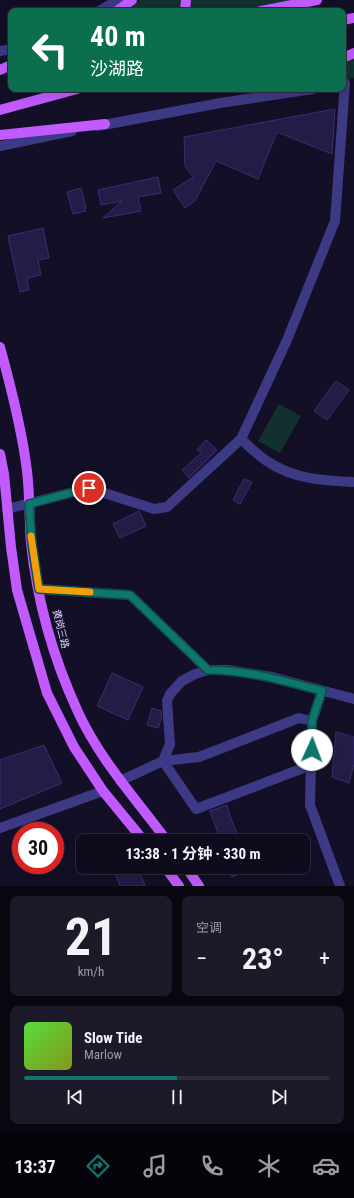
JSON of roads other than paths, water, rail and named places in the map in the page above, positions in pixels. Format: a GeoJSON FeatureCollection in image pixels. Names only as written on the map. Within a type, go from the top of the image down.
{"type":"FeatureCollection","features":[{"type":"Feature","properties":{"kind":"main road"},"geometry":{"type":"LineString","coordinates":[[121,8],[132,0]]}},
{"type":"Feature","properties":{"kind":"main road"},"geometry":{"type":"LineString","coordinates":[[276,8],[317,0]]}},
{"type":"Feature","properties":{"kind":"main road"},"geometry":{"type":"LineString","coordinates":[[0,110],[66,92]]}},
{"type":"Feature","properties":{"kind":"main road"},"geometry":{"type":"LineString","coordinates":[[0,135],[105,124]]}},
{"type":"Feature","properties":{"kind":"main road","name":"黄岗三路"},"geometry":{"type":"LineString","coordinates":[[0,347],[14,399],[27,470],[32,544],[39,589],[56,660],[78,712],[102,755],[162,834]]}},
{"type":"Feature","properties":{"kind":"main road"},"geometry":{"type":"LineString","coordinates":[[0,454],[17,590],[47,693],[74,747],[103,791],[138,834]]}},
{"type":"Feature","properties":{"kind":"main road"},"geometry":{"type":"LineString","coordinates":[[170,874],[179,886]]}},
{"type":"Feature","properties":{"kind":"main road"},"geometry":{"type":"LineString","coordinates":[[191,874],[199,886]]}},
{"type":"Feature","properties":{"kind":"street"},"geometry":{"type":"LineString","coordinates":[[104,8],[118,0]]}},
{"type":"Feature","properties":{"kind":"street"},"geometry":{"type":"LineString","coordinates":[[7,509],[89,488],[154,509],[167,507],[241,439],[287,340],[335,221],[347,83]]}},
{"type":"Feature","properties":{"kind":"street"},"geometry":{"type":"LineString","coordinates":[[0,146],[105,124],[220,103],[293,92]]}},
{"type":"Feature","properties":{"kind":"street"},"geometry":{"type":"LineString","coordinates":[[241,439],[269,463],[296,474],[326,481],[354,482]]}},
{"type":"Feature","properties":{"kind":"street"},"geometry":{"type":"LineString","coordinates":[[39,589],[130,595],[208,670]]}},
{"type":"Feature","properties":{"kind":"street"},"geometry":{"type":"LineString","coordinates":[[163,761],[170,744],[167,701],[170,694],[182,681],[195,674],[208,670],[228,670],[272,677],[354,699]]}},
{"type":"Feature","properties":{"kind":"street"},"geometry":{"type":"LineString","coordinates":[[322,691],[312,721],[310,805],[340,886]]}},
{"type":"Feature","properties":{"kind":"street"},"geometry":{"type":"LineString","coordinates":[[120,780],[163,761],[199,757],[299,718],[312,721]]}},
{"type":"Feature","properties":{"kind":"street"},"geometry":{"type":"LineString","coordinates":[[163,761],[196,808],[311,765]]}},
{"type":"Feature","properties":{"kind":"street"},"geometry":{"type":"LineString","coordinates":[[0,828],[103,791]]}}]}
